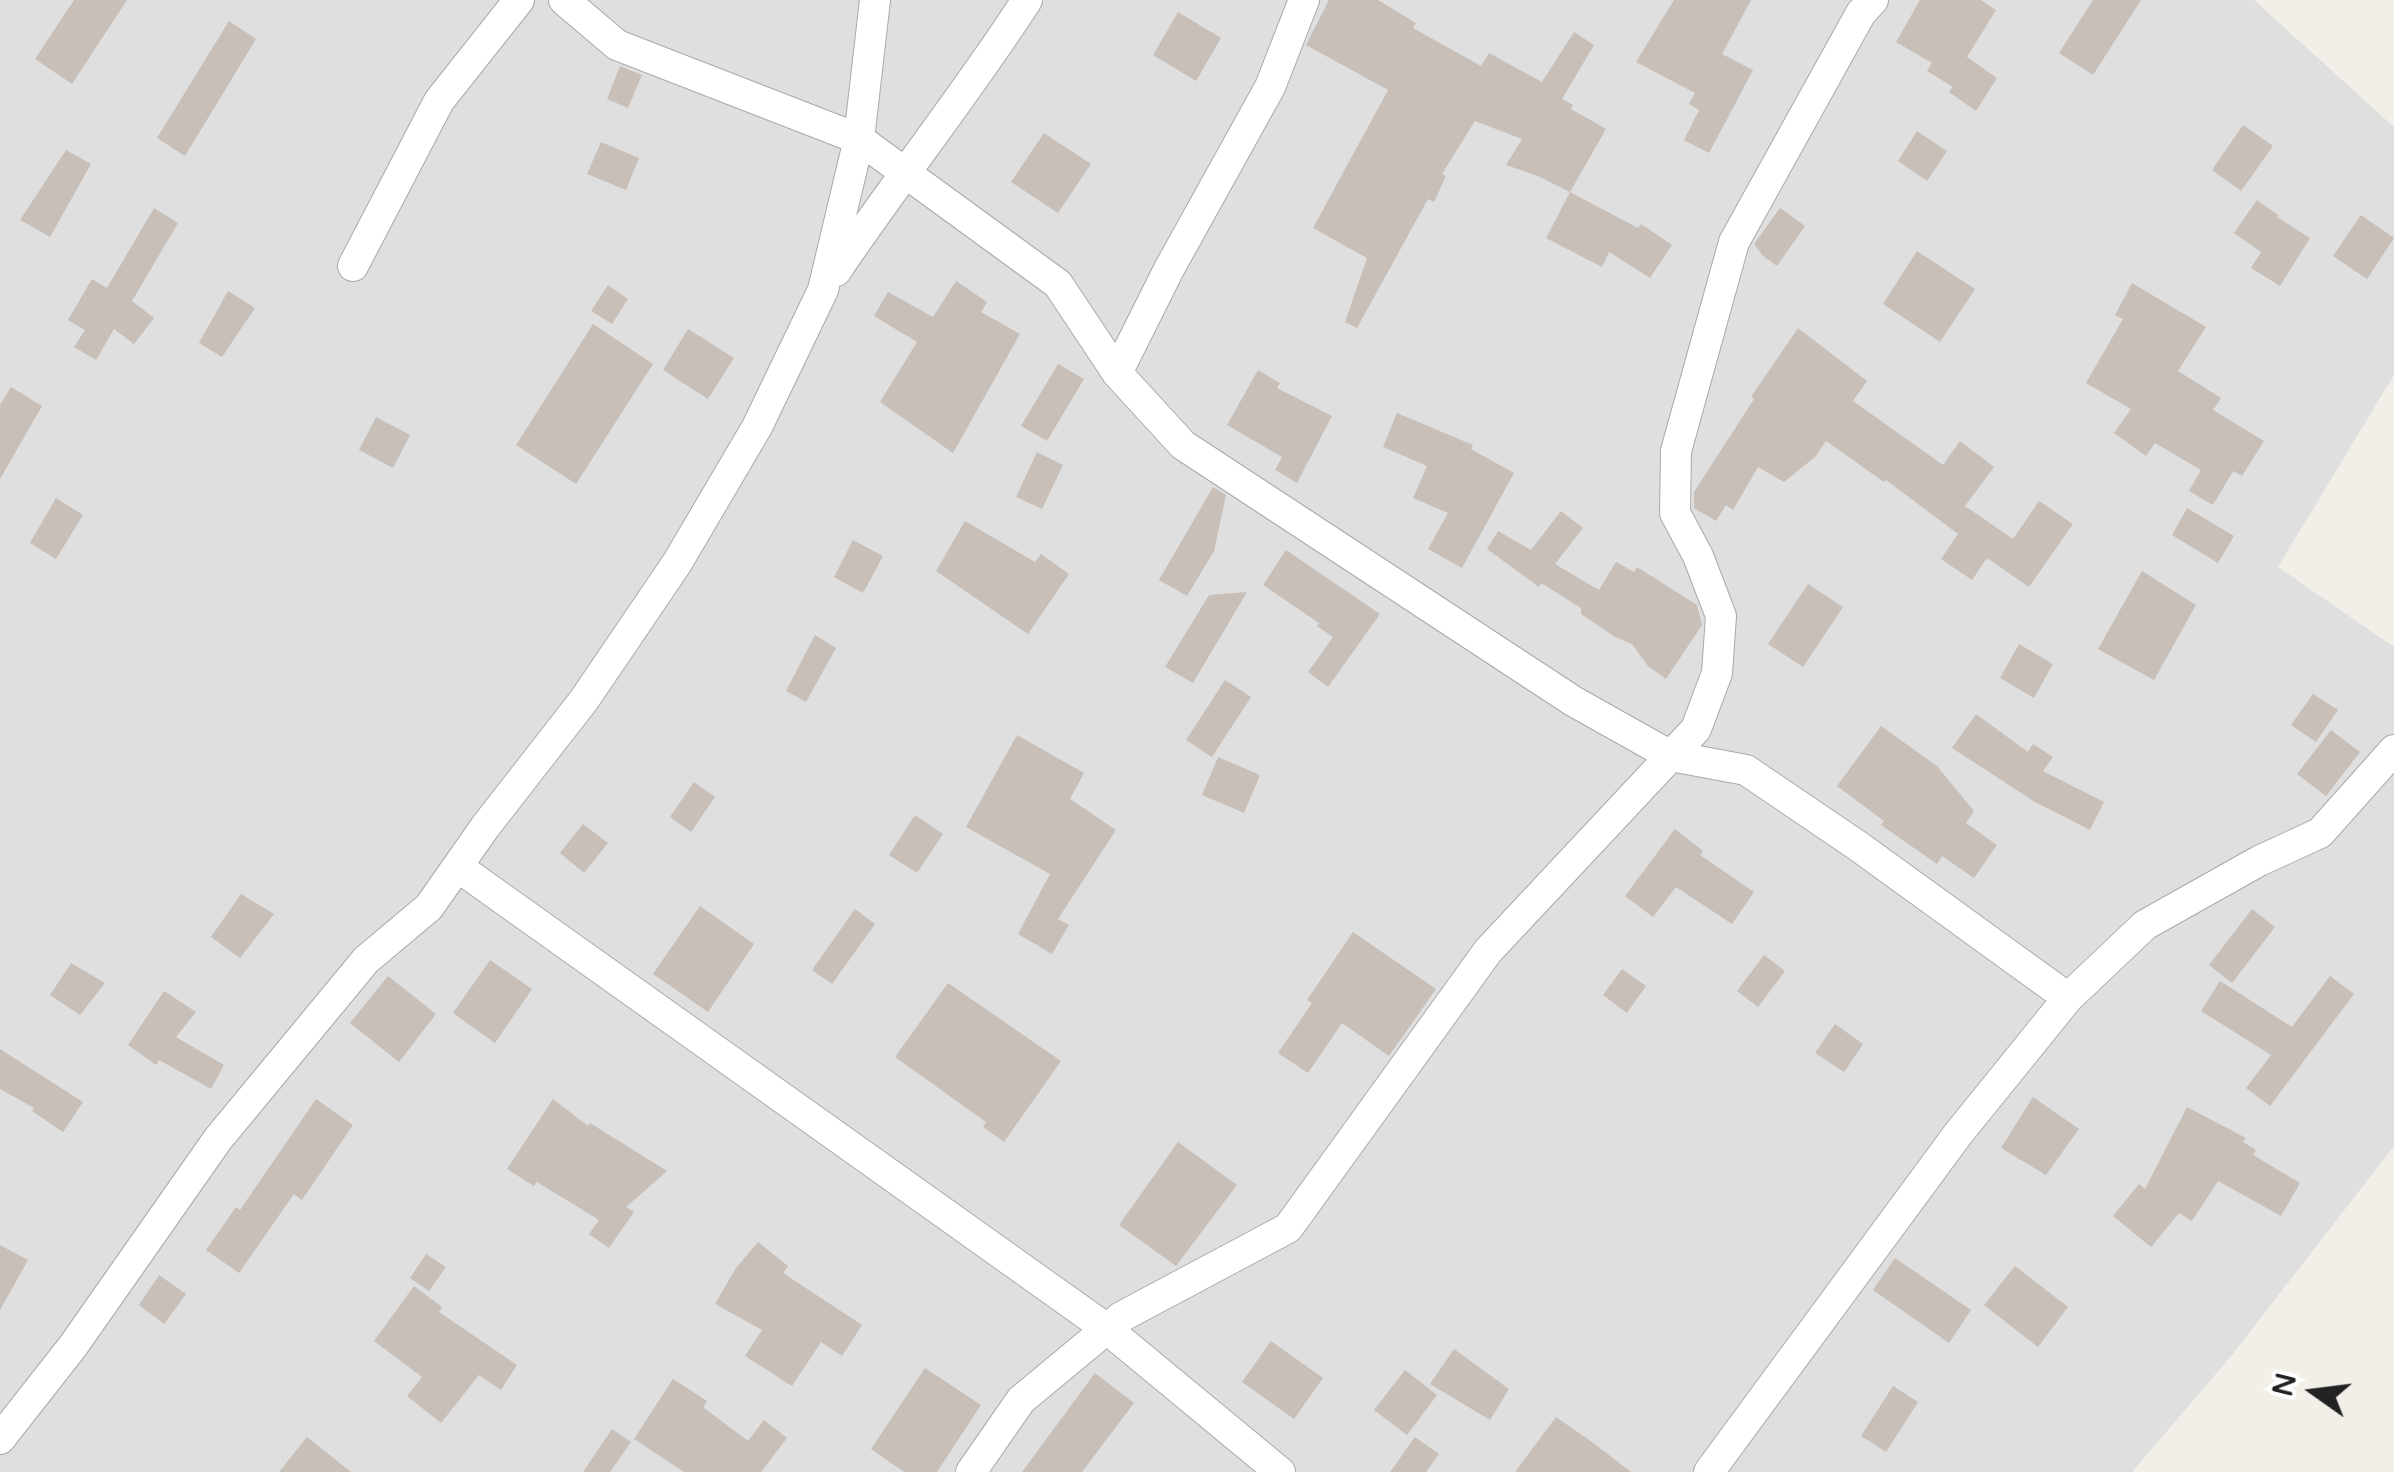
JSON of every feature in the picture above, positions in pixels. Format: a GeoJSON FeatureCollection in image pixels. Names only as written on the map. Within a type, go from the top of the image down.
{"type":"FeatureCollection","features":[{"type":"Feature","properties":{"kind":"street"},"geometry":{"type":"LineString","coordinates":[[353,266],[439,101],[518,0]]}},
{"type":"Feature","properties":{"kind":"street"},"geometry":{"type":"LineString","coordinates":[[564,0],[616,45],[859,139],[1058,284],[1117,373],[1183,445],[1574,701],[1671,756],[1746,770],[2068,998]]}},
{"type":"Feature","properties":{"kind":"street"},"geometry":{"type":"LineString","coordinates":[[823,290],[859,139],[875,0]]}},
{"type":"Feature","properties":{"kind":"street"},"geometry":{"type":"LineString","coordinates":[[0,1439],[73,1346],[218,1139],[366,960],[429,907],[584,700],[677,564],[757,427],[823,290],[903,172],[980,73],[1027,0]]}},
{"type":"Feature","properties":{"kind":"street"},"geometry":{"type":"LineString","coordinates":[[1117,373],[1169,269],[1270,86],[1304,0]]}},
{"type":"Feature","properties":{"kind":"street"},"geometry":{"type":"LineString","coordinates":[[971,1472],[1021,1400],[1121,1317],[1288,1228],[1488,951],[1696,729],[1716,673],[1721,616],[1698,556],[1675,513],[1676,451],[1734,242],[1859,4]]}},
{"type":"Feature","properties":{"kind":"street"},"geometry":{"type":"LineString","coordinates":[[1709,1472],[1958,1134],[2068,998],[2145,926],[2259,860],[2320,833],[2394,750]]}},
{"type":"Feature","properties":{"kind":"street"},"geometry":{"type":"LineString","coordinates":[[458,866],[1106,1329],[1280,1472]]}},
{"type":"Feature","properties":{"kind":"shaded area"},"geometry":{"type":"Polygon","coordinates":[[[0,0],[2254,0],[2394,127],[2394,375],[2278,567],[2394,647],[2394,1146],[2232,1355],[2132,1472],[0,1472],[0,0]]]}},
{"type":"Feature","properties":{"kind":"building"},"geometry":{"type":"Polygon","coordinates":[[[74,0],[127,0],[72,84],[35,59],[74,0]]]}},
{"type":"Feature","properties":{"kind":"building"},"geometry":{"type":"Polygon","coordinates":[[[1329,0],[1378,0],[1416,23],[1413,28],[1481,66],[1489,53],[1542,82],[1574,32],[1594,45],[1562,99],[1573,105],[1571,109],[1606,129],[1570,192],[1506,165],[1522,139],[1475,121],[1442,174],[1446,176],[1434,202],[1428,199],[1357,328],[1345,322],[1367,258],[1313,228],[1388,90],[1306,45],[1329,0]]]}},
{"type":"Feature","properties":{"kind":"building"},"geometry":{"type":"Polygon","coordinates":[[[1674,0],[1751,0],[1722,54],[1753,70],[1709,153],[1684,140],[1699,110],[1689,104],[1695,93],[1636,62],[1674,0]]]}},
{"type":"Feature","properties":{"kind":"building"},"geometry":{"type":"Polygon","coordinates":[[[1920,0],[1981,0],[1996,10],[1967,57],[1997,78],[1976,111],[1949,92],[1953,87],[1927,71],[1932,63],[1896,42],[1920,0]]]}},
{"type":"Feature","properties":{"kind":"building"},"geometry":{"type":"Polygon","coordinates":[[[2093,0],[2141,0],[2093,75],[2059,53],[2093,0]]]}},
{"type":"Feature","properties":{"kind":"building"},"geometry":{"type":"Polygon","coordinates":[[[1178,12],[1221,38],[1196,81],[1153,55],[1178,12]]]}},
{"type":"Feature","properties":{"kind":"building"},"geometry":{"type":"Polygon","coordinates":[[[229,21],[256,39],[185,156],[157,138],[229,21]]]}},
{"type":"Feature","properties":{"kind":"building"},"geometry":{"type":"Polygon","coordinates":[[[620,66],[642,75],[628,108],[607,99],[620,66]]]}},
{"type":"Feature","properties":{"kind":"building"},"geometry":{"type":"Polygon","coordinates":[[[2243,125],[2273,146],[2241,191],[2212,170],[2243,125]]]}},
{"type":"Feature","properties":{"kind":"building"},"geometry":{"type":"Polygon","coordinates":[[[1917,131],[1947,151],[1927,181],[1898,161],[1917,131]]]}},
{"type":"Feature","properties":{"kind":"building"},"geometry":{"type":"Polygon","coordinates":[[[1044,133],[1091,164],[1058,213],[1011,182],[1044,133]]]}},
{"type":"Feature","properties":{"kind":"building"},"geometry":{"type":"Polygon","coordinates":[[[601,142],[639,158],[626,190],[587,174],[601,142]]]}},
{"type":"Feature","properties":{"kind":"building"},"geometry":{"type":"Polygon","coordinates":[[[66,150],[91,164],[50,237],[20,220],[66,150]]]}},
{"type":"Feature","properties":{"kind":"building"},"geometry":{"type":"Polygon","coordinates":[[[1570,192],[1638,228],[1641,224],[1672,245],[1650,278],[1609,252],[1602,267],[1546,238],[1570,192]]]}},
{"type":"Feature","properties":{"kind":"building"},"geometry":{"type":"Polygon","coordinates":[[[2257,200],[2310,238],[2280,286],[2251,268],[2261,252],[2234,233],[2257,200]]]}},
{"type":"Feature","properties":{"kind":"building"},"geometry":{"type":"Polygon","coordinates":[[[154,208],[178,223],[132,301],[154,318],[134,344],[114,329],[96,360],[74,347],[85,330],[68,320],[92,279],[107,288],[154,208]]]}},
{"type":"Feature","properties":{"kind":"building"},"geometry":{"type":"Polygon","coordinates":[[[1780,208],[1805,226],[1777,266],[1754,244],[1780,208]]]}},
{"type":"Feature","properties":{"kind":"building"},"geometry":{"type":"Polygon","coordinates":[[[2361,215],[2394,238],[2367,279],[2333,256],[2361,215]]]}},
{"type":"Feature","properties":{"kind":"building"},"geometry":{"type":"Polygon","coordinates":[[[1917,251],[1975,289],[1940,342],[1883,304],[1917,251]]]}},
{"type":"Feature","properties":{"kind":"building"},"geometry":{"type":"Polygon","coordinates":[[[956,281],[987,302],[981,312],[1020,334],[953,453],[880,402],[917,342],[874,316],[888,292],[933,317],[956,281]]]}},
{"type":"Feature","properties":{"kind":"building"},"geometry":{"type":"Polygon","coordinates":[[[2132,283],[2206,327],[2178,371],[2221,398],[2213,410],[2264,441],[2242,476],[2233,471],[2213,505],[2189,491],[2201,470],[2155,443],[2146,456],[2114,433],[2131,409],[2086,383],[2123,319],[2115,315],[2132,283]]]}},
{"type":"Feature","properties":{"kind":"building"},"geometry":{"type":"Polygon","coordinates":[[[608,285],[628,299],[612,324],[591,311],[608,285]]]}},
{"type":"Feature","properties":{"kind":"building"},"geometry":{"type":"Polygon","coordinates":[[[228,291],[255,308],[222,357],[199,343],[228,291]]]}},
{"type":"Feature","properties":{"kind":"building"},"geometry":{"type":"Polygon","coordinates":[[[593,324],[653,364],[576,484],[516,445],[593,324]]]}},
{"type":"Feature","properties":{"kind":"building"},"geometry":{"type":"Polygon","coordinates":[[[1798,328],[1867,381],[1853,401],[1943,465],[1960,441],[1994,467],[1965,506],[2013,539],[2039,501],[2073,524],[2029,587],[1987,558],[1972,580],[1941,559],[1958,534],[1826,441],[1815,457],[1784,482],[1758,467],[1733,510],[1726,505],[1716,521],[1694,508],[1694,492],[1798,328]]]}},
{"type":"Feature","properties":{"kind":"building"},"geometry":{"type":"Polygon","coordinates":[[[688,329],[734,358],[708,399],[663,370],[688,329]]]}},
{"type":"Feature","properties":{"kind":"building"},"geometry":{"type":"Polygon","coordinates":[[[1058,364],[1084,379],[1047,441],[1021,426],[1058,364]]]}},
{"type":"Feature","properties":{"kind":"building"},"geometry":{"type":"Polygon","coordinates":[[[1258,370],[1280,383],[1277,388],[1332,416],[1297,483],[1275,470],[1282,457],[1227,425],[1258,370]]]}},
{"type":"Feature","properties":{"kind":"building"},"geometry":{"type":"Polygon","coordinates":[[[11,387],[42,406],[0,479],[0,405],[11,387]]]}},
{"type":"Feature","properties":{"kind":"building"},"geometry":{"type":"Polygon","coordinates":[[[1397,413],[1473,445],[1471,449],[1514,473],[1462,568],[1428,549],[1448,513],[1413,498],[1427,466],[1383,447],[1397,413]]]}},
{"type":"Feature","properties":{"kind":"building"},"geometry":{"type":"Polygon","coordinates":[[[376,417],[410,435],[393,468],[359,450],[376,417]]]}},
{"type":"Feature","properties":{"kind":"building"},"geometry":{"type":"Polygon","coordinates":[[[1037,452],[1063,465],[1042,509],[1016,497],[1037,452]]]}},
{"type":"Feature","properties":{"kind":"building"},"geometry":{"type":"Polygon","coordinates":[[[1213,487],[1226,495],[1214,551],[1187,596],[1159,580],[1213,487]]]}},
{"type":"Feature","properties":{"kind":"building"},"geometry":{"type":"Polygon","coordinates":[[[56,498],[83,515],[56,559],[30,543],[56,498]]]}},
{"type":"Feature","properties":{"kind":"building"},"geometry":{"type":"Polygon","coordinates":[[[2187,508],[2234,536],[2218,563],[2172,535],[2187,508]]]}},
{"type":"Feature","properties":{"kind":"building"},"geometry":{"type":"Polygon","coordinates":[[[1561,511],[1583,528],[1555,564],[1599,590],[1616,562],[1634,572],[1637,567],[1697,605],[1702,625],[1666,679],[1648,666],[1632,644],[1615,637],[1581,614],[1581,608],[1541,583],[1539,587],[1487,549],[1498,531],[1531,550],[1561,511]]]}},
{"type":"Feature","properties":{"kind":"building"},"geometry":{"type":"Polygon","coordinates":[[[965,521],[1035,562],[1041,554],[1069,574],[1028,634],[936,571],[965,521]]]}},
{"type":"Feature","properties":{"kind":"building"},"geometry":{"type":"Polygon","coordinates":[[[853,540],[883,556],[863,593],[834,577],[853,540]]]}},
{"type":"Feature","properties":{"kind":"building"},"geometry":{"type":"Polygon","coordinates":[[[1286,550],[1380,614],[1328,687],[1308,672],[1333,637],[1263,585],[1286,550]]]}},
{"type":"Feature","properties":{"kind":"building"},"geometry":{"type":"Polygon","coordinates":[[[2142,571],[2196,605],[2154,680],[2098,649],[2142,571]]]}},
{"type":"Feature","properties":{"kind":"building"},"geometry":{"type":"Polygon","coordinates":[[[1808,584],[1843,607],[1803,667],[1768,644],[1808,584]]]}},
{"type":"Feature","properties":{"kind":"building"},"geometry":{"type":"Polygon","coordinates":[[[1247,592],[1193,683],[1165,667],[1209,595],[1247,592]]]}},
{"type":"Feature","properties":{"kind":"building"},"geometry":{"type":"Polygon","coordinates":[[[815,635],[836,648],[806,702],[786,691],[815,635]]]}},
{"type":"Feature","properties":{"kind":"building"},"geometry":{"type":"Polygon","coordinates":[[[2019,644],[2053,664],[2034,698],[2000,678],[2019,644]]]}},
{"type":"Feature","properties":{"kind":"building"},"geometry":{"type":"Polygon","coordinates":[[[1225,680],[1251,697],[1212,757],[1186,740],[1225,680]]]}},
{"type":"Feature","properties":{"kind":"building"},"geometry":{"type":"Polygon","coordinates":[[[2313,694],[2338,710],[2316,742],[2291,725],[2313,694]]]}},
{"type":"Feature","properties":{"kind":"building"},"geometry":{"type":"Polygon","coordinates":[[[1976,714],[2028,752],[2033,744],[2053,757],[2043,771],[2104,802],[2090,830],[2035,802],[1952,748],[1976,714]]]}},
{"type":"Feature","properties":{"kind":"building"},"geometry":{"type":"Polygon","coordinates":[[[1881,726],[1937,766],[1974,811],[1966,823],[1997,845],[1974,878],[1942,856],[1937,864],[1881,825],[1884,821],[1837,786],[1881,726]]]}},
{"type":"Feature","properties":{"kind":"building"},"geometry":{"type":"Polygon","coordinates":[[[2331,730],[2360,752],[2326,796],[2297,774],[2331,730]]]}},
{"type":"Feature","properties":{"kind":"building"},"geometry":{"type":"Polygon","coordinates":[[[1017,735],[1084,773],[1070,799],[1116,830],[1058,919],[1069,925],[1052,954],[1018,934],[1050,874],[966,827],[1017,735]]]}},
{"type":"Feature","properties":{"kind":"building"},"geometry":{"type":"Polygon","coordinates":[[[1218,757],[1260,775],[1244,813],[1202,795],[1218,757]]]}},
{"type":"Feature","properties":{"kind":"building"},"geometry":{"type":"Polygon","coordinates":[[[694,782],[715,797],[691,832],[670,817],[694,782]]]}},
{"type":"Feature","properties":{"kind":"building"},"geometry":{"type":"Polygon","coordinates":[[[915,815],[943,834],[917,873],[889,855],[915,815]]]}},
{"type":"Feature","properties":{"kind":"building"},"geometry":{"type":"Polygon","coordinates":[[[583,824],[608,843],[584,873],[560,853],[583,824]]]}},
{"type":"Feature","properties":{"kind":"building"},"geometry":{"type":"Polygon","coordinates":[[[1675,829],[1703,851],[1700,855],[1754,892],[1732,924],[1676,887],[1653,917],[1625,896],[1675,829]]]}},
{"type":"Feature","properties":{"kind":"building"},"geometry":{"type":"Polygon","coordinates":[[[241,894],[274,914],[240,958],[211,937],[241,894]]]}},
{"type":"Feature","properties":{"kind":"building"},"geometry":{"type":"Polygon","coordinates":[[[700,906],[754,944],[708,1012],[653,974],[700,906]]]}},
{"type":"Feature","properties":{"kind":"building"},"geometry":{"type":"Polygon","coordinates":[[[855,909],[875,924],[832,984],[812,970],[855,909]]]}},
{"type":"Feature","properties":{"kind":"building"},"geometry":{"type":"Polygon","coordinates":[[[2252,909],[2275,927],[2232,983],[2209,965],[2252,909]]]}},
{"type":"Feature","properties":{"kind":"building"},"geometry":{"type":"Polygon","coordinates":[[[1353,932],[1436,989],[1389,1056],[1342,1023],[1308,1073],[1278,1053],[1312,1003],[1307,1000],[1353,932]]]}},
{"type":"Feature","properties":{"kind":"building"},"geometry":{"type":"Polygon","coordinates":[[[1764,955],[1785,971],[1758,1007],[1737,991],[1764,955]]]}},
{"type":"Feature","properties":{"kind":"building"},"geometry":{"type":"Polygon","coordinates":[[[490,960],[532,989],[495,1043],[453,1013],[490,960]]]}},
{"type":"Feature","properties":{"kind":"building"},"geometry":{"type":"Polygon","coordinates":[[[71,963],[105,983],[80,1015],[50,995],[71,963]]]}},
{"type":"Feature","properties":{"kind":"building"},"geometry":{"type":"Polygon","coordinates":[[[1622,969],[1646,986],[1627,1013],[1603,995],[1622,969]]]}},
{"type":"Feature","properties":{"kind":"building"},"geometry":{"type":"Polygon","coordinates":[[[388,976],[436,1014],[399,1062],[350,1023],[388,976]]]}},
{"type":"Feature","properties":{"kind":"building"},"geometry":{"type":"Polygon","coordinates":[[[2330,976],[2354,994],[2270,1106],[2246,1088],[2271,1055],[2201,1011],[2220,981],[2292,1027],[2330,976]]]}},
{"type":"Feature","properties":{"kind":"building"},"geometry":{"type":"Polygon","coordinates":[[[948,983],[1061,1061],[1004,1142],[983,1127],[986,1122],[895,1057],[948,983]]]}},
{"type":"Feature","properties":{"kind":"building"},"geometry":{"type":"Polygon","coordinates":[[[164,991],[196,1012],[176,1037],[224,1065],[211,1089],[159,1060],[156,1065],[128,1045],[164,991]]]}},
{"type":"Feature","properties":{"kind":"building"},"geometry":{"type":"Polygon","coordinates":[[[1835,1024],[1863,1044],[1844,1072],[1815,1053],[1835,1024]]]}},
{"type":"Feature","properties":{"kind":"building"},"geometry":{"type":"Polygon","coordinates":[[[0,1049],[83,1102],[63,1132],[32,1111],[34,1108],[0,1089],[0,1049]]]}},
{"type":"Feature","properties":{"kind":"building"},"geometry":{"type":"Polygon","coordinates":[[[2033,1097],[2079,1129],[2046,1175],[2001,1148],[2033,1097]]]}},
{"type":"Feature","properties":{"kind":"building"},"geometry":{"type":"Polygon","coordinates":[[[316,1099],[353,1125],[302,1200],[294,1194],[239,1273],[206,1250],[236,1207],[240,1210],[316,1099]]]}},
{"type":"Feature","properties":{"kind":"building"},"geometry":{"type":"Polygon","coordinates":[[[553,1099],[588,1126],[590,1123],[667,1171],[626,1207],[634,1212],[609,1248],[589,1234],[599,1220],[537,1182],[534,1186],[507,1169],[553,1099]]]}},
{"type":"Feature","properties":{"kind":"building"},"geometry":{"type":"Polygon","coordinates":[[[2187,1107],[2246,1138],[2243,1142],[2256,1150],[2253,1155],[2300,1183],[2281,1216],[2218,1181],[2192,1221],[2179,1213],[2151,1247],[2113,1216],[2139,1184],[2145,1189],[2187,1107]]]}},
{"type":"Feature","properties":{"kind":"building"},"geometry":{"type":"Polygon","coordinates":[[[1178,1142],[1237,1185],[1176,1266],[1119,1225],[1178,1142]]]}},
{"type":"Feature","properties":{"kind":"building"},"geometry":{"type":"Polygon","coordinates":[[[758,1242],[788,1266],[783,1273],[862,1325],[842,1356],[821,1342],[792,1386],[745,1356],[762,1330],[715,1304],[736,1268],[758,1242]]]}},
{"type":"Feature","properties":{"kind":"building"},"geometry":{"type":"Polygon","coordinates":[[[0,1245],[28,1260],[0,1310],[0,1245]]]}},
{"type":"Feature","properties":{"kind":"building"},"geometry":{"type":"Polygon","coordinates":[[[426,1254],[446,1267],[429,1291],[410,1278],[426,1254]]]}},
{"type":"Feature","properties":{"kind":"building"},"geometry":{"type":"Polygon","coordinates":[[[1895,1258],[1971,1310],[1949,1343],[1873,1290],[1895,1258]]]}},
{"type":"Feature","properties":{"kind":"building"},"geometry":{"type":"Polygon","coordinates":[[[2015,1266],[2068,1307],[2038,1347],[1984,1305],[2015,1266]]]}},
{"type":"Feature","properties":{"kind":"building"},"geometry":{"type":"Polygon","coordinates":[[[159,1275],[186,1294],[164,1324],[139,1305],[159,1275]]]}},
{"type":"Feature","properties":{"kind":"building"},"geometry":{"type":"Polygon","coordinates":[[[414,1286],[442,1307],[439,1312],[517,1365],[501,1390],[479,1375],[441,1423],[407,1396],[422,1377],[374,1341],[414,1286]]]}},
{"type":"Feature","properties":{"kind":"building"},"geometry":{"type":"Polygon","coordinates":[[[1271,1341],[1323,1378],[1294,1419],[1242,1382],[1271,1341]]]}},
{"type":"Feature","properties":{"kind":"building"},"geometry":{"type":"Polygon","coordinates":[[[1454,1349],[1509,1389],[1490,1420],[1430,1384],[1454,1349]]]}},
{"type":"Feature","properties":{"kind":"building"},"geometry":{"type":"Polygon","coordinates":[[[925,1368],[981,1405],[937,1472],[904,1472],[871,1449],[925,1368]]]}},
{"type":"Feature","properties":{"kind":"building"},"geometry":{"type":"Polygon","coordinates":[[[1405,1370],[1437,1395],[1407,1435],[1374,1410],[1405,1370]]]}},
{"type":"Feature","properties":{"kind":"building"},"geometry":{"type":"Polygon","coordinates":[[[1095,1373],[1134,1403],[1082,1472],[1022,1472],[1095,1373]]]}},
{"type":"Feature","properties":{"kind":"building"},"geometry":{"type":"Polygon","coordinates":[[[673,1379],[707,1401],[703,1407],[748,1441],[764,1420],[787,1438],[761,1472],[684,1472],[634,1439],[673,1379]]]}},
{"type":"Feature","properties":{"kind":"building"},"geometry":{"type":"Polygon","coordinates":[[[1893,1386],[1918,1402],[1886,1452],[1861,1436],[1893,1386]]]}},
{"type":"Feature","properties":{"kind":"building"},"geometry":{"type":"Polygon","coordinates":[[[1556,1417],[1592,1442],[1631,1472],[1515,1472],[1556,1417]]]}},
{"type":"Feature","properties":{"kind":"building"},"geometry":{"type":"Polygon","coordinates":[[[612,1429],[631,1442],[610,1472],[583,1472],[612,1429]]]}},
{"type":"Feature","properties":{"kind":"building"},"geometry":{"type":"Polygon","coordinates":[[[307,1437],[351,1472],[279,1472],[307,1437]]]}},
{"type":"Feature","properties":{"kind":"building"},"geometry":{"type":"Polygon","coordinates":[[[1415,1437],[1439,1454],[1426,1472],[1390,1472],[1415,1437]]]}}]}
